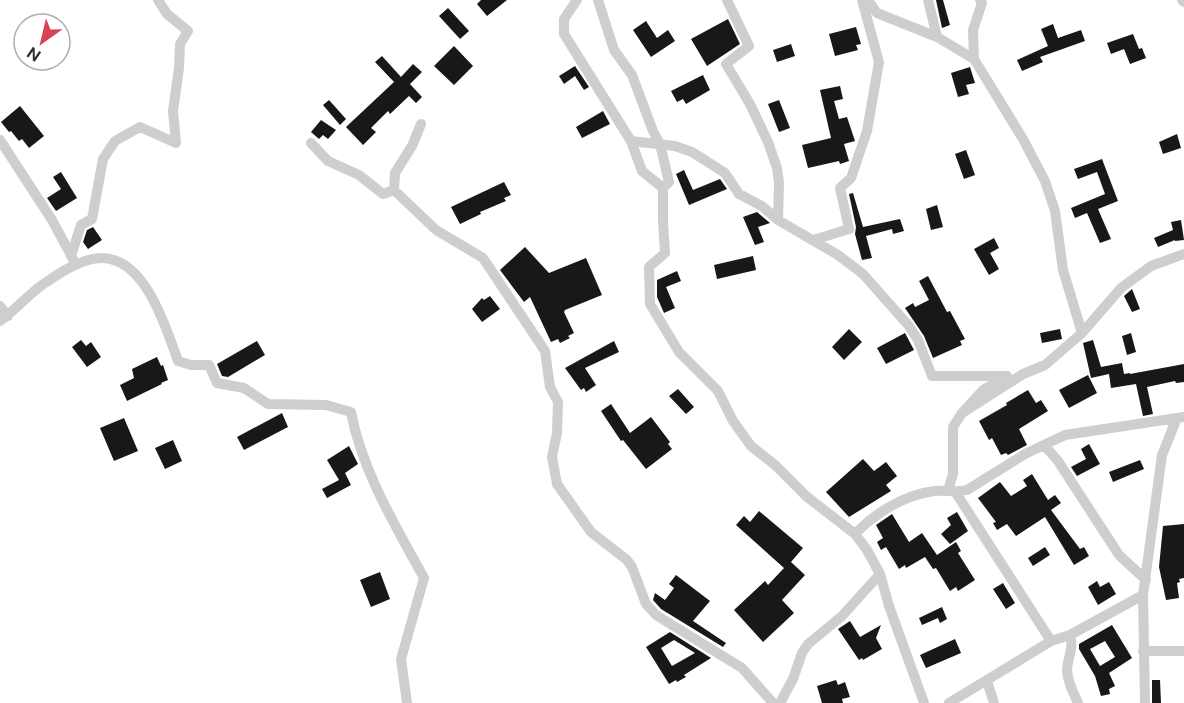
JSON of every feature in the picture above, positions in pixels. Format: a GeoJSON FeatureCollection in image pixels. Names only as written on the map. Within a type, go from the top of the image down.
{"type":"FeatureCollection","features":[{"type":"Feature","properties":{"kind":"street"},"geometry":{"type":"LineString","coordinates":[[74,260],[81,225],[92,219],[103,159],[115,141],[140,128],[176,143],[173,111],[180,44],[188,31],[167,14],[158,0]]}},
{"type":"Feature","properties":{"kind":"street"},"geometry":{"type":"LineString","coordinates":[[577,0],[564,19],[564,34],[631,141],[642,171],[663,188]]}},
{"type":"Feature","properties":{"kind":"street"},"geometry":{"type":"LineString","coordinates":[[598,0],[614,50],[632,75],[660,144],[669,182],[663,188],[665,254],[649,267],[650,304],[679,352],[718,391],[733,421],[750,446],[775,465],[806,496],[855,534],[867,550],[880,574],[889,606],[924,703]]}},
{"type":"Feature","properties":{"kind":"street"},"geometry":{"type":"LineString","coordinates":[[727,0],[749,46],[726,64],[750,104],[768,142],[777,168],[778,220]]}},
{"type":"Feature","properties":{"kind":"street"},"geometry":{"type":"LineString","coordinates":[[813,240],[849,228],[840,188],[851,178],[867,131],[879,62],[862,0]]}},
{"type":"Feature","properties":{"kind":"street"},"geometry":{"type":"LineString","coordinates":[[868,0],[877,13],[937,37],[974,59],[1023,139],[1045,181],[1055,211],[1063,270],[1082,333]]}},
{"type":"Feature","properties":{"kind":"street"},"geometry":{"type":"LineString","coordinates":[[928,0],[937,37]]}},
{"type":"Feature","properties":{"kind":"street"},"geometry":{"type":"LineString","coordinates":[[974,59],[973,30],[982,3],[980,0]]}},
{"type":"Feature","properties":{"kind":"street"},"geometry":{"type":"LineString","coordinates":[[421,124],[412,146],[395,173],[394,190],[436,230],[483,258],[545,351],[550,387],[558,402],[552,457],[557,484],[591,531],[627,560],[632,567],[646,604],[656,615],[742,669],[773,703]]}},
{"type":"Feature","properties":{"kind":"street"},"geometry":{"type":"LineString","coordinates":[[0,140],[52,220],[74,260]]}},
{"type":"Feature","properties":{"kind":"street"},"geometry":{"type":"LineString","coordinates":[[631,141],[675,146],[692,152],[720,169],[739,194],[762,206],[778,220],[813,240],[863,274],[909,326],[918,340],[932,376],[1007,376],[983,390],[952,427],[952,491],[1051,641]]}},
{"type":"Feature","properties":{"kind":"street"},"geometry":{"type":"LineString","coordinates":[[311,143],[327,161],[359,175],[383,194],[394,190]]}},
{"type":"Feature","properties":{"kind":"street"},"geometry":{"type":"LineString","coordinates":[[962,413],[1023,374],[1045,365],[1082,333],[1121,288],[1150,266],[1184,254]]}},
{"type":"Feature","properties":{"kind":"street"},"geometry":{"type":"LineString","coordinates":[[0,306],[4,318],[74,260],[100,258],[120,261],[145,284],[166,326],[178,362],[209,365],[217,383],[244,388],[268,404],[326,405],[351,412],[357,442],[393,521],[424,578],[401,659],[407,703]]}},
{"type":"Feature","properties":{"kind":"street"},"geometry":{"type":"LineString","coordinates":[[855,534],[867,521],[901,501],[922,493],[967,490],[1025,454],[1065,435],[1181,417]]}},
{"type":"Feature","properties":{"kind":"street"},"geometry":{"type":"LineString","coordinates":[[1145,703],[1143,595],[1162,454],[1181,417]]}},
{"type":"Feature","properties":{"kind":"street"},"geometry":{"type":"LineString","coordinates":[[1044,445],[1058,461],[1119,555],[1146,580]]}},
{"type":"Feature","properties":{"kind":"street"},"geometry":{"type":"LineString","coordinates":[[780,703],[808,644],[842,616],[880,574]]}},
{"type":"Feature","properties":{"kind":"street"},"geometry":{"type":"LineString","coordinates":[[949,703],[1051,641],[1070,635],[1143,595]]}},
{"type":"Feature","properties":{"kind":"street"},"geometry":{"type":"LineString","coordinates":[[1070,635],[1073,646],[1067,668],[1069,682],[1078,703]]}},
{"type":"Feature","properties":{"kind":"street"},"geometry":{"type":"LineString","coordinates":[[1143,651],[1184,651]]}},
{"type":"Feature","properties":{"kind":"street"},"geometry":{"type":"LineString","coordinates":[[987,681],[994,703]]}},
{"type":"Feature","properties":{"kind":"building"},"geometry":{"type":"Polygon","coordinates":[[[481,0],[507,0],[487,16],[477,4],[481,0]]]}},
{"type":"Feature","properties":{"kind":"building"},"geometry":{"type":"Polygon","coordinates":[[[936,0],[943,0],[950,25],[942,28],[936,0]]]}},
{"type":"Feature","properties":{"kind":"building"},"geometry":{"type":"Polygon","coordinates":[[[448,8],[469,31],[460,39],[439,16],[448,8]]]}},
{"type":"Feature","properties":{"kind":"building"},"geometry":{"type":"Polygon","coordinates":[[[728,19],[740,44],[707,66],[691,39],[728,19]]]}},
{"type":"Feature","properties":{"kind":"building"},"geometry":{"type":"Polygon","coordinates":[[[646,21],[657,38],[668,30],[675,41],[651,57],[633,30],[646,21]]]}},
{"type":"Feature","properties":{"kind":"building"},"geometry":{"type":"Polygon","coordinates":[[[1053,24],[1058,38],[1081,30],[1085,41],[1040,57],[1043,62],[1022,71],[1017,60],[1048,46],[1041,29],[1053,24]]]}},
{"type":"Feature","properties":{"kind":"building"},"geometry":{"type":"Polygon","coordinates":[[[856,27],[861,44],[856,45],[858,50],[835,56],[829,34],[856,27]]]}},
{"type":"Feature","properties":{"kind":"building"},"geometry":{"type":"Polygon","coordinates":[[[1133,34],[1139,49],[1142,48],[1146,58],[1130,64],[1124,49],[1111,54],[1107,43],[1133,34]]]}},
{"type":"Feature","properties":{"kind":"building"},"geometry":{"type":"Polygon","coordinates":[[[791,44],[795,56],[777,62],[773,50],[791,44]]]}},
{"type":"Feature","properties":{"kind":"building"},"geometry":{"type":"Polygon","coordinates":[[[454,46],[473,66],[454,85],[434,66],[454,46]]]}},
{"type":"Feature","properties":{"kind":"building"},"geometry":{"type":"Polygon","coordinates":[[[382,56],[401,77],[413,64],[422,72],[410,84],[422,97],[416,103],[409,96],[390,114],[388,111],[371,128],[376,132],[363,145],[346,127],[394,82],[375,62],[382,56]]]}},
{"type":"Feature","properties":{"kind":"building"},"geometry":{"type":"Polygon","coordinates":[[[575,66],[589,87],[584,90],[575,76],[564,84],[559,76],[575,66]]]}},
{"type":"Feature","properties":{"kind":"building"},"geometry":{"type":"Polygon","coordinates":[[[970,67],[975,83],[966,85],[969,94],[958,97],[951,73],[970,67]]]}},
{"type":"Feature","properties":{"kind":"building"},"geometry":{"type":"Polygon","coordinates":[[[703,75],[710,90],[686,104],[683,99],[677,102],[671,91],[703,75]]]}},
{"type":"Feature","properties":{"kind":"building"},"geometry":{"type":"Polygon","coordinates":[[[840,86],[843,99],[834,101],[839,119],[847,117],[855,141],[844,144],[849,161],[808,168],[802,145],[831,138],[820,90],[840,86]]]}},
{"type":"Feature","properties":{"kind":"building"},"geometry":{"type":"Polygon","coordinates":[[[329,100],[346,119],[340,125],[323,105],[329,100]]]}},
{"type":"Feature","properties":{"kind":"building"},"geometry":{"type":"Polygon","coordinates":[[[779,100],[790,128],[779,132],[768,104],[779,100]]]}},
{"type":"Feature","properties":{"kind":"building"},"geometry":{"type":"Polygon","coordinates":[[[20,106],[44,136],[29,148],[22,139],[19,141],[11,131],[9,132],[1,122],[20,106]]]}},
{"type":"Feature","properties":{"kind":"building"},"geometry":{"type":"Polygon","coordinates":[[[603,111],[610,124],[582,138],[576,127],[603,111]]]}},
{"type":"Feature","properties":{"kind":"building"},"geometry":{"type":"Polygon","coordinates":[[[321,120],[336,130],[328,139],[323,135],[319,139],[311,132],[321,120]]]}},
{"type":"Feature","properties":{"kind":"building"},"geometry":{"type":"Polygon","coordinates":[[[1177,134],[1181,148],[1163,154],[1159,142],[1177,134]]]}},
{"type":"Feature","properties":{"kind":"building"},"geometry":{"type":"Polygon","coordinates":[[[966,150],[975,175],[964,179],[955,154],[966,150]]]}},
{"type":"Feature","properties":{"kind":"building"},"geometry":{"type":"Polygon","coordinates":[[[1102,159],[1118,201],[1098,209],[1111,239],[1100,243],[1087,213],[1075,218],[1071,208],[1105,194],[1097,172],[1078,179],[1074,169],[1102,159]]]}},
{"type":"Feature","properties":{"kind":"building"},"geometry":{"type":"Polygon","coordinates":[[[684,170],[693,190],[720,179],[727,189],[689,205],[676,174],[684,170]]]}},
{"type":"Feature","properties":{"kind":"building"},"geometry":{"type":"Polygon","coordinates":[[[61,172],[77,198],[56,211],[47,198],[61,189],[53,177],[61,172]]]}},
{"type":"Feature","properties":{"kind":"building"},"geometry":{"type":"Polygon","coordinates":[[[504,182],[511,195],[504,198],[506,201],[460,224],[451,207],[504,182]]]}},
{"type":"Feature","properties":{"kind":"building"},"geometry":{"type":"Polygon","coordinates":[[[853,193],[863,227],[900,219],[904,231],[893,234],[892,229],[866,236],[872,258],[862,260],[855,234],[856,227],[849,194],[853,193]]]}},
{"type":"Feature","properties":{"kind":"building"},"geometry":{"type":"Polygon","coordinates":[[[937,205],[943,227],[931,230],[926,209],[937,205]]]}},
{"type":"Feature","properties":{"kind":"building"},"geometry":{"type":"Polygon","coordinates":[[[757,212],[770,223],[758,227],[764,242],[755,245],[743,217],[757,212]]]}},
{"type":"Feature","properties":{"kind":"building"},"geometry":{"type":"Polygon","coordinates":[[[1181,220],[1184,240],[1175,240],[1158,247],[1154,238],[1173,230],[1171,222],[1181,220]]]}},
{"type":"Feature","properties":{"kind":"building"},"geometry":{"type":"Polygon","coordinates":[[[93,227],[102,240],[88,249],[83,242],[87,230],[93,227]]]}},
{"type":"Feature","properties":{"kind":"building"},"geometry":{"type":"Polygon","coordinates":[[[994,238],[999,248],[990,253],[999,269],[989,275],[974,249],[994,238]]]}},
{"type":"Feature","properties":{"kind":"building"},"geometry":{"type":"Polygon","coordinates":[[[525,247],[549,273],[586,258],[602,295],[565,310],[574,333],[560,343],[558,339],[551,342],[530,297],[524,302],[500,270],[525,247]]]}},
{"type":"Feature","properties":{"kind":"building"},"geometry":{"type":"Polygon","coordinates":[[[753,256],[756,270],[717,279],[714,265],[753,256]]]}},
{"type":"Feature","properties":{"kind":"building"},"geometry":{"type":"Polygon","coordinates":[[[677,271],[681,281],[666,287],[675,308],[664,313],[657,297],[657,280],[677,271]]]}},
{"type":"Feature","properties":{"kind":"building"},"geometry":{"type":"Polygon","coordinates":[[[928,276],[947,312],[950,311],[965,339],[960,341],[962,345],[933,358],[924,336],[905,308],[913,303],[915,307],[929,300],[919,281],[928,276]]]}},
{"type":"Feature","properties":{"kind":"building"},"geometry":{"type":"Polygon","coordinates":[[[1132,289],[1140,309],[1132,312],[1124,296],[1132,289]]]}},
{"type":"Feature","properties":{"kind":"building"},"geometry":{"type":"Polygon","coordinates":[[[490,296],[500,309],[482,322],[472,309],[482,298],[484,300],[490,296]]]}},
{"type":"Feature","properties":{"kind":"building"},"geometry":{"type":"Polygon","coordinates":[[[849,329],[862,342],[844,360],[832,347],[849,329]]]}},
{"type":"Feature","properties":{"kind":"building"},"geometry":{"type":"Polygon","coordinates":[[[1060,329],[1062,339],[1042,343],[1040,333],[1060,329]]]}},
{"type":"Feature","properties":{"kind":"building"},"geometry":{"type":"Polygon","coordinates":[[[905,333],[914,350],[886,364],[877,348],[905,333]]]}},
{"type":"Feature","properties":{"kind":"building"},"geometry":{"type":"Polygon","coordinates":[[[1131,333],[1136,352],[1127,355],[1122,336],[1131,333]]]}},
{"type":"Feature","properties":{"kind":"building"},"geometry":{"type":"Polygon","coordinates":[[[81,340],[86,346],[91,342],[101,357],[87,367],[72,347],[81,340]]]}},
{"type":"Feature","properties":{"kind":"building"},"geometry":{"type":"Polygon","coordinates":[[[1093,340],[1101,367],[1122,363],[1124,374],[1130,374],[1184,364],[1184,382],[1176,383],[1175,381],[1147,387],[1153,414],[1143,416],[1136,384],[1111,388],[1109,374],[1091,378],[1083,343],[1093,340]]]}},
{"type":"Feature","properties":{"kind":"building"},"geometry":{"type":"Polygon","coordinates":[[[257,341],[265,355],[228,377],[222,376],[217,364],[257,341]]]}},
{"type":"Feature","properties":{"kind":"building"},"geometry":{"type":"Polygon","coordinates":[[[614,341],[619,352],[585,368],[596,385],[586,392],[584,388],[581,390],[565,368],[614,341]]]}},
{"type":"Feature","properties":{"kind":"building"},"geometry":{"type":"Polygon","coordinates":[[[157,357],[161,366],[163,365],[168,380],[127,401],[120,385],[134,378],[132,369],[157,357]]]}},
{"type":"Feature","properties":{"kind":"building"},"geometry":{"type":"Polygon","coordinates":[[[1088,375],[1097,393],[1069,408],[1059,390],[1088,375]]]}},
{"type":"Feature","properties":{"kind":"building"},"geometry":{"type":"Polygon","coordinates":[[[678,389],[694,407],[686,414],[669,396],[678,389]]]}},
{"type":"Feature","properties":{"kind":"building"},"geometry":{"type":"Polygon","coordinates":[[[1028,390],[1036,403],[1041,400],[1048,411],[1019,429],[1027,445],[1008,455],[1006,453],[1001,455],[992,438],[989,440],[979,421],[1028,390]]]}},
{"type":"Feature","properties":{"kind":"building"},"geometry":{"type":"Polygon","coordinates":[[[611,404],[630,433],[651,417],[670,442],[668,444],[672,449],[646,469],[623,440],[621,441],[601,411],[611,404]]]}},
{"type":"Feature","properties":{"kind":"building"},"geometry":{"type":"Polygon","coordinates":[[[282,413],[288,427],[244,450],[237,437],[282,413]]]}},
{"type":"Feature","properties":{"kind":"building"},"geometry":{"type":"Polygon","coordinates":[[[124,418],[138,451],[114,461],[100,428],[124,418]]]}},
{"type":"Feature","properties":{"kind":"building"},"geometry":{"type":"Polygon","coordinates":[[[173,440],[182,461],[165,469],[155,448],[173,440]]]}},
{"type":"Feature","properties":{"kind":"building"},"geometry":{"type":"Polygon","coordinates":[[[1089,444],[1100,464],[1077,476],[1071,467],[1086,459],[1081,449],[1089,444]]]}},
{"type":"Feature","properties":{"kind":"building"},"geometry":{"type":"Polygon","coordinates":[[[349,446],[358,464],[345,473],[351,485],[327,498],[322,489],[339,480],[327,460],[349,446]]]}},
{"type":"Feature","properties":{"kind":"building"},"geometry":{"type":"Polygon","coordinates":[[[863,459],[874,471],[886,462],[897,476],[886,485],[891,491],[849,517],[826,492],[863,459]]]}},
{"type":"Feature","properties":{"kind":"building"},"geometry":{"type":"Polygon","coordinates":[[[1140,460],[1144,469],[1113,482],[1109,472],[1140,460]]]}},
{"type":"Feature","properties":{"kind":"building"},"geometry":{"type":"Polygon","coordinates":[[[1032,474],[1048,500],[1055,495],[1061,503],[1051,510],[1080,549],[1084,547],[1089,556],[1074,565],[1045,517],[1016,536],[1007,524],[997,530],[993,523],[996,522],[978,498],[1000,482],[1011,496],[1027,486],[1023,480],[1032,474]]]}},
{"type":"Feature","properties":{"kind":"building"},"geometry":{"type":"Polygon","coordinates":[[[759,511],[803,548],[791,562],[805,575],[782,600],[794,613],[763,642],[734,610],[765,581],[768,585],[784,568],[736,525],[744,516],[750,522],[759,511]]]}},
{"type":"Feature","properties":{"kind":"building"},"geometry":{"type":"Polygon","coordinates":[[[957,512],[968,531],[950,544],[941,534],[951,525],[947,518],[957,512]]]}},
{"type":"Feature","properties":{"kind":"building"},"geometry":{"type":"Polygon","coordinates":[[[892,514],[909,542],[922,533],[937,555],[956,542],[961,551],[958,553],[975,580],[958,591],[956,587],[950,591],[936,568],[933,569],[925,557],[906,568],[905,565],[899,569],[886,547],[881,550],[877,542],[883,538],[876,525],[892,514]]]}},
{"type":"Feature","properties":{"kind":"building"},"geometry":{"type":"Polygon","coordinates":[[[1184,524],[1184,578],[1179,579],[1180,582],[1177,583],[1179,598],[1166,600],[1159,567],[1163,526],[1184,524]]]}},
{"type":"Feature","properties":{"kind":"building"},"geometry":{"type":"Polygon","coordinates":[[[1045,547],[1050,555],[1033,566],[1028,558],[1045,547]]]}},
{"type":"Feature","properties":{"kind":"building"},"geometry":{"type":"Polygon","coordinates":[[[380,572],[390,599],[371,607],[360,580],[380,572]]]}},
{"type":"Feature","properties":{"kind":"building"},"geometry":{"type":"Polygon","coordinates":[[[676,575],[710,601],[693,621],[726,643],[723,647],[661,609],[653,600],[655,593],[665,600],[674,588],[669,584],[676,575]]]}},
{"type":"Feature","properties":{"kind":"building"},"geometry":{"type":"Polygon","coordinates":[[[1097,581],[1100,587],[1109,582],[1116,594],[1098,605],[1088,587],[1097,581]]]}},
{"type":"Feature","properties":{"kind":"building"},"geometry":{"type":"Polygon","coordinates":[[[1003,583],[1015,603],[1006,609],[993,589],[1003,583]]]}},
{"type":"Feature","properties":{"kind":"building"},"geometry":{"type":"Polygon","coordinates":[[[942,607],[947,619],[940,623],[938,618],[922,625],[919,618],[942,607]]]}},
{"type":"Feature","properties":{"kind":"building"},"geometry":{"type":"Polygon","coordinates":[[[850,621],[860,637],[881,625],[876,638],[882,649],[859,660],[838,629],[850,621]]]}},
{"type":"Feature","properties":{"kind":"building"},"geometry":{"type":"Polygon","coordinates":[[[1112,625],[1132,658],[1109,673],[1115,686],[1109,689],[1110,694],[1101,696],[1095,676],[1079,649],[1079,644],[1112,625]],[[1105,641],[1090,649],[1100,666],[1115,657],[1105,641]]]}},
{"type":"Feature","properties":{"kind":"building"},"geometry":{"type":"Polygon","coordinates":[[[670,632],[711,658],[684,675],[686,677],[669,684],[646,647],[670,632]],[[674,640],[661,648],[672,666],[695,653],[674,640]]]}},
{"type":"Feature","properties":{"kind":"building"},"geometry":{"type":"Polygon","coordinates":[[[955,639],[961,653],[926,668],[920,655],[955,639]]]}},
{"type":"Feature","properties":{"kind":"building"},"geometry":{"type":"Polygon","coordinates":[[[836,680],[838,685],[845,682],[850,697],[842,699],[843,703],[822,703],[817,686],[836,680]]]}},
{"type":"Feature","properties":{"kind":"building"},"geometry":{"type":"Polygon","coordinates":[[[1152,680],[1160,680],[1161,703],[1152,703],[1152,680]]]}}]}
